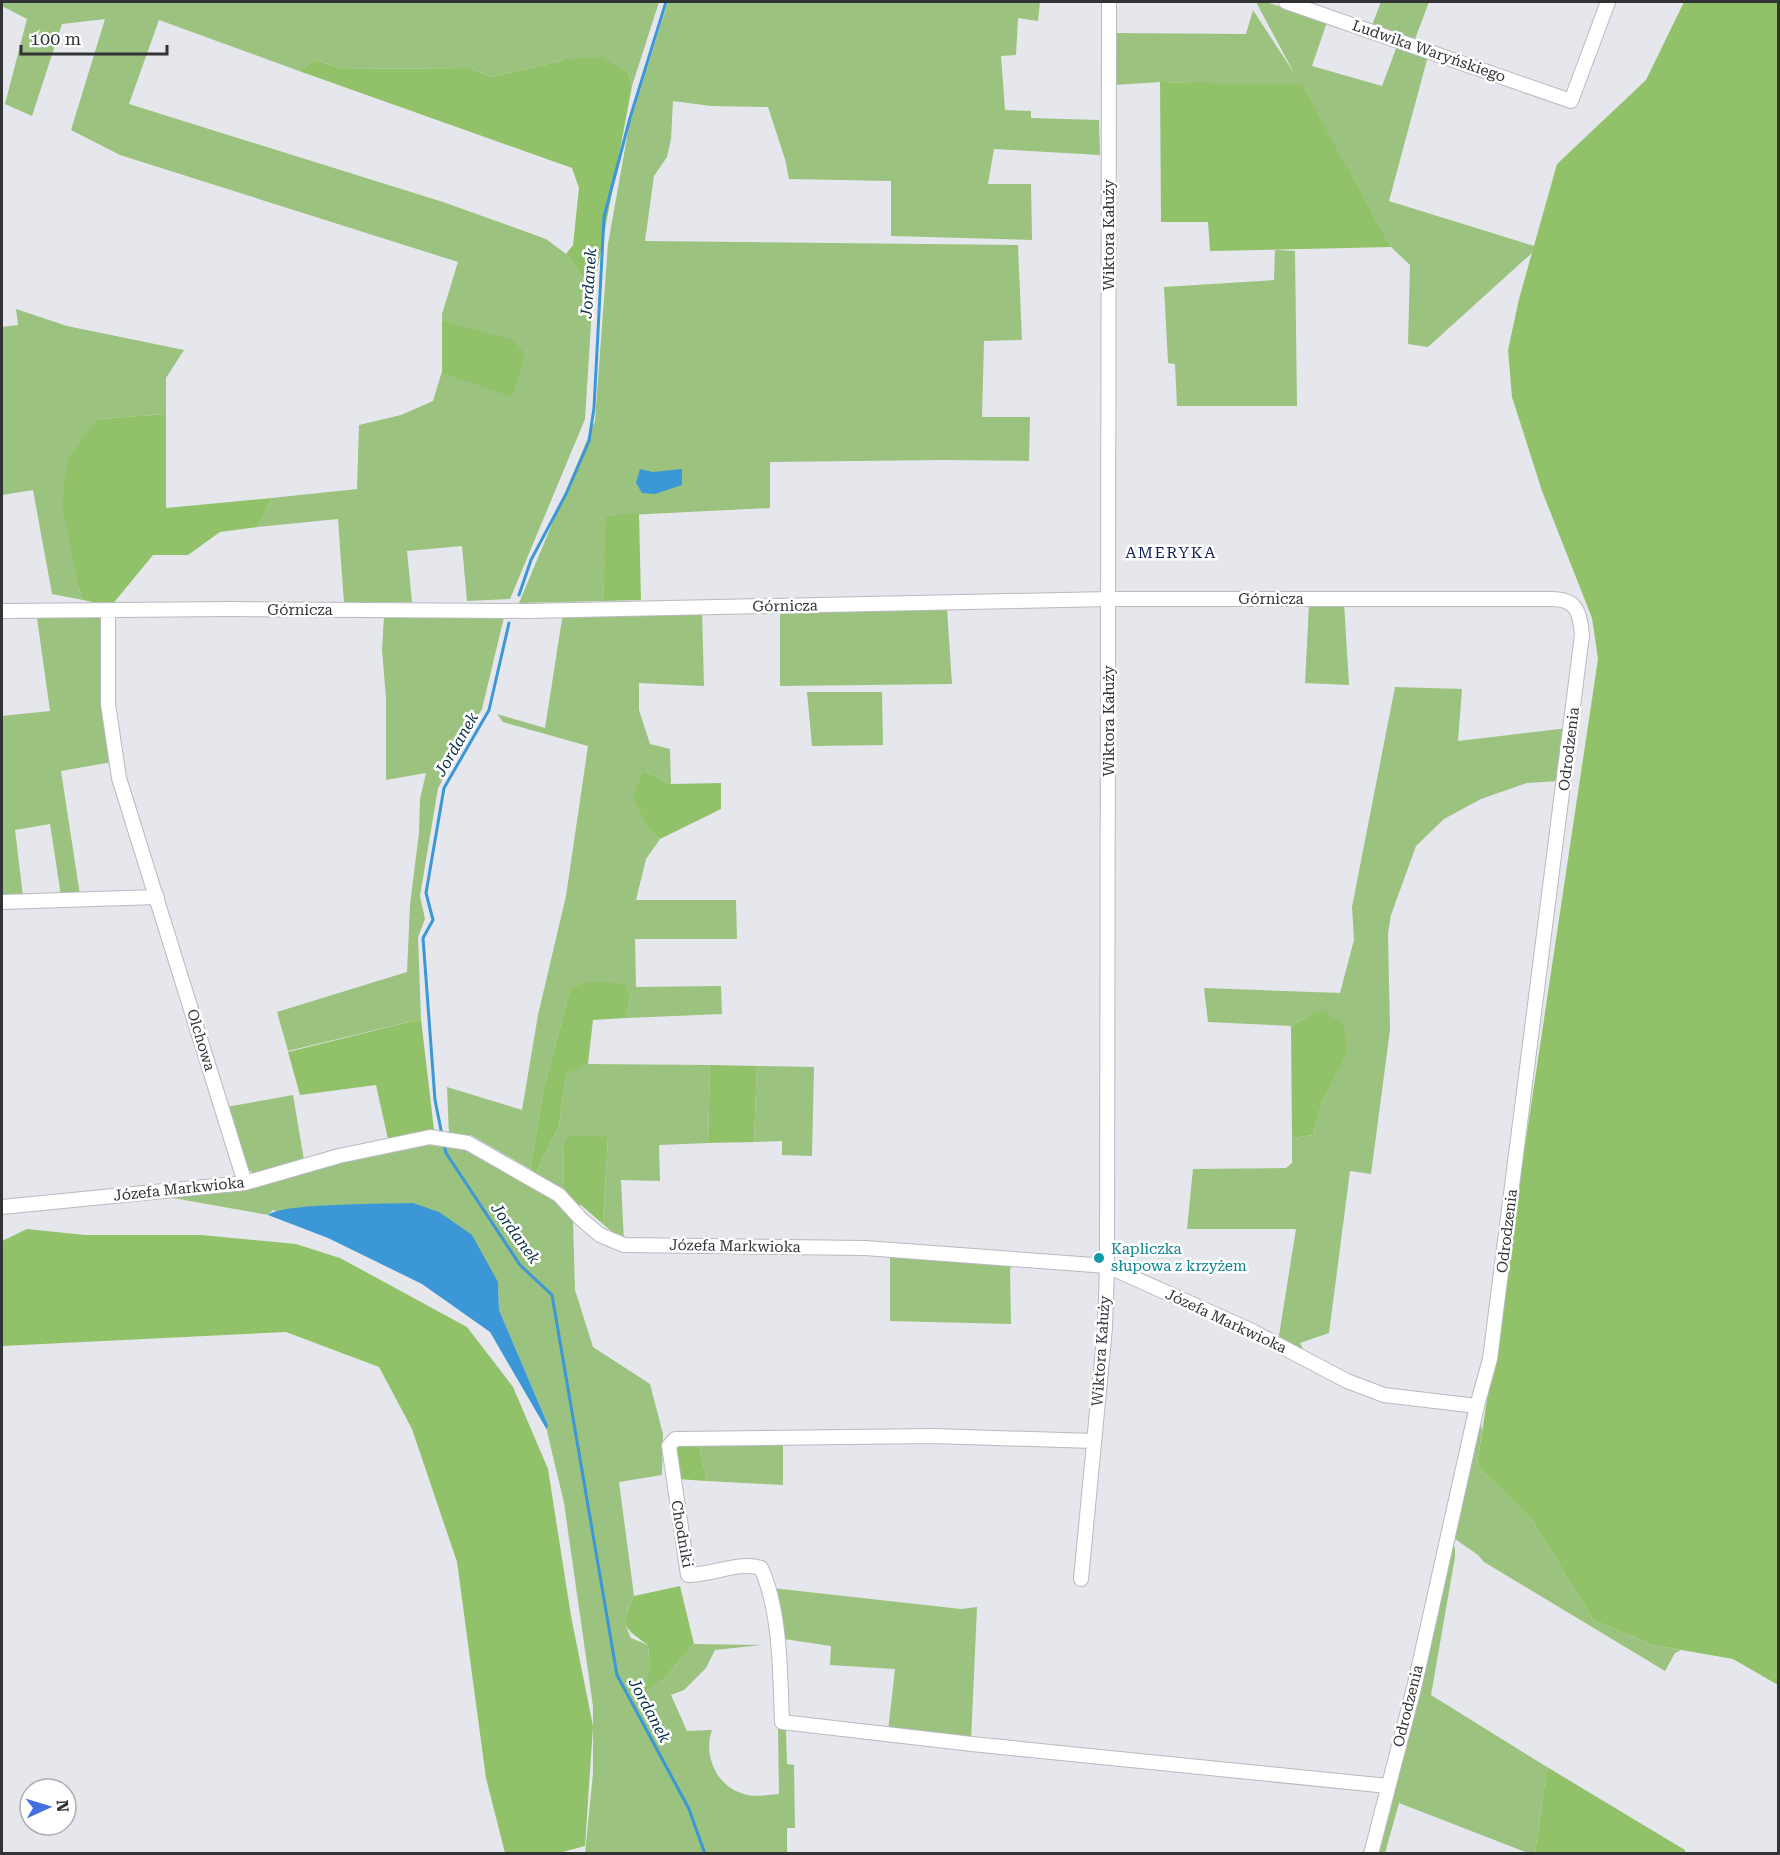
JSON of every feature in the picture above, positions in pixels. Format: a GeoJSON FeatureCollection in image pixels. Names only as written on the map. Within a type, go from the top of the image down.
{"type":"FeatureCollection","features":[{"type":"Feature","properties":{"kind":"street","name":"Wiktora Kałuży"},"geometry":{"type":"LineString","coordinates":[[1081,1579],[1105,1328],[1107,1266],[1109,2]]}},
{"type":"Feature","properties":{"kind":"street","name":"Ludwika Waryńskiego"},"geometry":{"type":"LineString","coordinates":[[1286,2],[1571,101],[1608,2]]}},
{"type":"Feature","properties":{"kind":"street","name":"Górnicza"},"geometry":{"type":"LineString","coordinates":[[2,611],[527,611],[1109,599],[1551,599],[1569,601]]}},
{"type":"Feature","properties":{"kind":"street","name":"Odrodzenia"},"geometry":{"type":"LineString","coordinates":[[1371,1854],[1414,1688],[1492,1347],[1580,657],[1581,623],[1579,613],[1569,601]]}},
{"type":"Feature","properties":{"kind":"street","name":"Olchowa"},"geometry":{"type":"LineString","coordinates":[[108,611],[108,704],[119,778],[245,1183]]}},
{"type":"Feature","properties":{"kind":"street"},"geometry":{"type":"LineString","coordinates":[[2,902],[157,897]]}},
{"type":"Feature","properties":{"kind":"street","name":"Józefa Markwioka"},"geometry":{"type":"LineString","coordinates":[[2,1207],[245,1183],[339,1156],[441,1139],[468,1143],[559,1195],[580,1220],[600,1235],[624,1245],[865,1248],[1107,1266],[1251,1330],[1347,1381],[1384,1395],[1477,1406]]}},
{"type":"Feature","properties":{"kind":"street","name":"Chodniki"},"geometry":{"type":"LineString","coordinates":[[1094,1441],[933,1436],[675,1439],[669,1446],[688,1575],[750,1565],[761,1568],[767,1581],[778,1642],[782,1722],[1388,1786]]}},
{"type":"Feature","properties":{"kind":"green space"},"geometry":{"type":"Polygon","coordinates":[[[2,2],[659,2],[632,86],[628,73],[564,60],[492,77],[469,68],[343,69],[316,60],[299,71],[159,20],[129,104],[443,202],[546,239],[566,254],[593,293],[585,419],[510,599],[467,601],[462,546],[407,551],[412,602],[344,603],[338,519],[257,527],[272,498],[357,489],[359,425],[401,415],[433,401],[443,368],[442,314],[458,262],[120,155],[71,130],[105,19],[62,24],[32,116],[5,104],[27,19],[2,6],[2,2]]]}},
{"type":"Feature","properties":{"kind":"green space"},"geometry":{"type":"Polygon","coordinates":[[[668,2],[1040,2],[1038,21],[1018,18],[1016,55],[1001,56],[1005,110],[1031,111],[1031,118],[1099,120],[1100,155],[994,149],[988,184],[1031,184],[1032,240],[891,236],[891,181],[789,179],[768,107],[711,106],[673,101],[671,139],[667,157],[654,176],[645,241],[1018,245],[1022,340],[984,341],[982,417],[1030,417],[1029,461],[770,462],[770,508],[607,516],[603,601],[519,603],[595,421],[608,244],[629,126],[668,2]]]}},
{"type":"Feature","properties":{"kind":"green space"},"geometry":{"type":"Polygon","coordinates":[[[1256,2],[1266,2],[1327,22],[1312,66],[1382,86],[1397,46],[1428,56],[1389,201],[1534,246],[1533,252],[1428,347],[1408,344],[1410,265],[1391,247],[1302,86],[1160,82],[1114,85],[1115,33],[1246,34],[1253,10],[1294,73],[1256,2]]]}},
{"type":"Feature","properties":{"kind":"green space"},"geometry":{"type":"Polygon","coordinates":[[[1381,2],[1429,2],[1415,39],[1372,25],[1381,2]]]}},
{"type":"Feature","properties":{"kind":"green space"},"geometry":{"type":"Polygon","coordinates":[[[1684,2],[1778,2],[1778,1685],[1733,1659],[1653,1645],[1593,1620],[1531,1518],[1477,1466],[1598,659],[1592,618],[1542,491],[1512,397],[1508,350],[1519,299],[1557,164],[1646,80],[1684,2]]]}},
{"type":"Feature","properties":{"kind":"green space"},"geometry":{"type":"Polygon","coordinates":[[[602,57],[628,73],[632,86],[593,293],[566,254],[573,245],[579,188],[572,168],[299,71],[316,60],[343,69],[469,68],[492,77],[564,60],[602,57]]]}},
{"type":"Feature","properties":{"kind":"green space"},"geometry":{"type":"Polygon","coordinates":[[[1160,82],[1302,85],[1391,247],[1210,251],[1208,222],[1161,222],[1160,82]]]}},
{"type":"Feature","properties":{"kind":"green space"},"geometry":{"type":"Polygon","coordinates":[[[1275,250],[1295,251],[1297,406],[1177,406],[1175,364],[1168,363],[1164,287],[1274,280],[1275,250]]]}},
{"type":"Feature","properties":{"kind":"green space"},"geometry":{"type":"Polygon","coordinates":[[[16,309],[67,326],[184,350],[166,378],[166,414],[98,419],[79,589],[83,600],[52,594],[33,490],[2,495],[2,327],[18,325],[16,309]]]}},
{"type":"Feature","properties":{"kind":"green space"},"geometry":{"type":"Polygon","coordinates":[[[442,321],[513,340],[525,354],[512,397],[442,373],[442,321]]]}},
{"type":"Feature","properties":{"kind":"green space"},"geometry":{"type":"Polygon","coordinates":[[[166,414],[166,508],[272,498],[257,527],[220,532],[188,555],[153,555],[111,606],[83,600],[62,504],[68,458],[98,419],[166,414]]]}},
{"type":"Feature","properties":{"kind":"green space"},"geometry":{"type":"Polygon","coordinates":[[[639,513],[641,600],[603,601],[606,516],[639,513]]]}},
{"type":"Feature","properties":{"kind":"green space"},"geometry":{"type":"Polygon","coordinates":[[[1344,603],[1349,685],[1305,683],[1309,605],[1344,603]]]}},
{"type":"Feature","properties":{"kind":"green space"},"geometry":{"type":"Polygon","coordinates":[[[780,609],[947,609],[952,684],[780,686],[780,609]]]}},
{"type":"Feature","properties":{"kind":"green space"},"geometry":{"type":"Polygon","coordinates":[[[702,610],[704,686],[639,683],[639,710],[650,744],[670,749],[671,784],[644,771],[649,830],[660,839],[646,859],[636,900],[736,900],[737,939],[635,939],[636,987],[721,986],[722,1014],[626,1018],[630,996],[570,990],[544,1087],[530,1169],[471,1135],[449,1136],[447,1087],[522,1110],[538,1015],[566,896],[588,746],[503,722],[497,714],[545,728],[563,613],[702,610]]]}},
{"type":"Feature","properties":{"kind":"green space"},"geometry":{"type":"Polygon","coordinates":[[[505,613],[482,709],[438,788],[420,896],[425,919],[418,937],[421,1019],[288,1051],[277,1012],[407,972],[410,905],[419,833],[420,799],[426,773],[386,780],[386,698],[382,650],[384,616],[505,613]]]}},
{"type":"Feature","properties":{"kind":"green space"},"geometry":{"type":"Polygon","coordinates":[[[98,616],[103,622],[112,762],[61,771],[80,895],[61,896],[50,824],[15,830],[23,896],[2,897],[2,716],[50,711],[37,618],[98,616]]]}},
{"type":"Feature","properties":{"kind":"green space"},"geometry":{"type":"Polygon","coordinates":[[[1395,687],[1462,689],[1458,741],[1567,728],[1559,781],[1527,783],[1481,799],[1444,819],[1416,846],[1391,915],[1388,933],[1390,1030],[1371,1174],[1350,1171],[1329,1333],[1300,1343],[1306,1355],[1278,1342],[1296,1229],[1187,1229],[1193,1169],[1286,1168],[1292,1163],[1292,1138],[1313,1135],[1322,1102],[1346,1052],[1308,1016],[1291,1026],[1208,1022],[1204,988],[1340,993],[1354,940],[1352,907],[1395,687]]]}},
{"type":"Feature","properties":{"kind":"green space"},"geometry":{"type":"Polygon","coordinates":[[[807,692],[882,692],[883,745],[812,746],[807,692]]]}},
{"type":"Feature","properties":{"kind":"green space"},"geometry":{"type":"Polygon","coordinates":[[[644,771],[671,784],[721,783],[721,809],[660,839],[649,830],[633,796],[644,771]]]}},
{"type":"Feature","properties":{"kind":"green space"},"geometry":{"type":"Polygon","coordinates":[[[590,981],[625,984],[630,996],[626,1018],[593,1020],[588,1064],[566,1073],[559,1126],[536,1173],[530,1169],[544,1087],[570,990],[590,981]]]}},
{"type":"Feature","properties":{"kind":"green space"},"geometry":{"type":"Polygon","coordinates":[[[1323,1010],[1344,1025],[1347,1052],[1322,1102],[1313,1135],[1292,1138],[1291,1026],[1323,1010]]]}},
{"type":"Feature","properties":{"kind":"green space"},"geometry":{"type":"Polygon","coordinates":[[[421,1019],[434,1130],[388,1139],[376,1085],[300,1095],[288,1052],[421,1019]]]}},
{"type":"Feature","properties":{"kind":"green space"},"geometry":{"type":"Polygon","coordinates":[[[588,1064],[710,1065],[708,1143],[659,1145],[660,1181],[621,1180],[624,1242],[603,1224],[608,1137],[564,1144],[563,1191],[536,1173],[559,1126],[566,1072],[588,1064]]]}},
{"type":"Feature","properties":{"kind":"green space"},"geometry":{"type":"Polygon","coordinates":[[[710,1065],[757,1066],[754,1142],[708,1143],[710,1065]]]}},
{"type":"Feature","properties":{"kind":"green space"},"geometry":{"type":"Polygon","coordinates":[[[757,1066],[814,1067],[812,1156],[782,1155],[782,1141],[754,1142],[757,1066]]]}},
{"type":"Feature","properties":{"kind":"green space"},"geometry":{"type":"Polygon","coordinates":[[[293,1095],[304,1160],[253,1173],[246,1168],[226,1107],[293,1095]]]}},
{"type":"Feature","properties":{"kind":"green space"},"geometry":{"type":"Polygon","coordinates":[[[569,1135],[608,1137],[603,1224],[581,1205],[573,1206],[563,1191],[564,1144],[569,1135]]]}},
{"type":"Feature","properties":{"kind":"green space"},"geometry":{"type":"Polygon","coordinates":[[[429,1145],[465,1150],[553,1200],[573,1221],[575,1290],[593,1347],[650,1384],[663,1434],[662,1475],[619,1482],[634,1596],[627,1613],[626,1626],[631,1638],[648,1645],[650,1667],[643,1692],[664,1679],[694,1644],[761,1645],[715,1650],[706,1668],[684,1690],[671,1695],[687,1731],[712,1730],[709,1749],[718,1776],[732,1789],[746,1795],[779,1794],[778,1728],[786,1730],[787,1764],[794,1765],[795,1828],[787,1828],[787,1853],[585,1853],[593,1774],[593,1706],[564,1503],[547,1431],[548,1425],[499,1310],[498,1282],[273,1210],[268,1215],[173,1198],[429,1145]]]}},
{"type":"Feature","properties":{"kind":"green space"},"geometry":{"type":"Polygon","coordinates":[[[27,1229],[85,1235],[201,1235],[296,1244],[340,1258],[467,1327],[513,1387],[548,1469],[571,1616],[593,1726],[585,1846],[559,1853],[505,1853],[486,1778],[457,1562],[412,1429],[379,1367],[286,1332],[2,1346],[2,1241],[27,1229]]]}},
{"type":"Feature","properties":{"kind":"green space"},"geometry":{"type":"Polygon","coordinates":[[[890,1256],[1014,1264],[1010,1269],[1011,1324],[890,1321],[890,1256]]]}},
{"type":"Feature","properties":{"kind":"green space"},"geometry":{"type":"Polygon","coordinates":[[[1480,1415],[1482,1431],[1477,1466],[1531,1518],[1593,1620],[1653,1645],[1681,1650],[1675,1653],[1665,1671],[1484,1562],[1455,1539],[1480,1415]]]}},
{"type":"Feature","properties":{"kind":"green space"},"geometry":{"type":"Polygon","coordinates":[[[783,1440],[783,1485],[707,1481],[698,1441],[783,1440]]]}},
{"type":"Feature","properties":{"kind":"green space"},"geometry":{"type":"Polygon","coordinates":[[[698,1441],[707,1481],[677,1479],[676,1442],[698,1441]]]}},
{"type":"Feature","properties":{"kind":"green space"},"geometry":{"type":"Polygon","coordinates":[[[1451,1546],[1455,1547],[1455,1557],[1431,1695],[1547,1767],[1535,1853],[1528,1853],[1399,1803],[1385,1853],[1378,1854],[1451,1546]]]}},
{"type":"Feature","properties":{"kind":"green space"},"geometry":{"type":"Polygon","coordinates":[[[680,1586],[694,1644],[664,1679],[642,1693],[650,1667],[648,1645],[628,1629],[625,1620],[627,1613],[634,1596],[680,1586]]]}},
{"type":"Feature","properties":{"kind":"green space"},"geometry":{"type":"Polygon","coordinates":[[[772,1588],[961,1609],[977,1607],[971,1741],[888,1731],[895,1669],[830,1665],[831,1646],[784,1639],[772,1588]]]}},
{"type":"Feature","properties":{"kind":"green space"},"geometry":{"type":"Polygon","coordinates":[[[1547,1767],[1685,1850],[1685,1853],[1535,1853],[1547,1767]]]}},
{"type":"Feature","properties":{"kind":"water"},"geometry":{"type":"Polygon","coordinates":[[[640,469],[653,472],[682,469],[682,485],[655,494],[642,493],[636,483],[640,469]]]}},
{"type":"Feature","properties":{"kind":"water"},"geometry":{"type":"Polygon","coordinates":[[[413,1203],[439,1212],[472,1235],[498,1282],[499,1310],[548,1425],[547,1430],[490,1332],[422,1284],[328,1238],[268,1215],[277,1211],[313,1206],[413,1203]]]}},
{"type":"Feature","properties":{"kind":"waterway","name":"Jordanek"},"geometry":{"type":"LineString","coordinates":[[519,595],[531,560],[566,494],[589,441],[594,408],[604,217],[630,118],[666,2]]}},
{"type":"Feature","properties":{"kind":"waterway","name":"Jordanek"},"geometry":{"type":"LineString","coordinates":[[442,1135],[435,1100],[423,938],[433,920],[426,893],[444,788],[489,710],[509,623]]}},
{"type":"Feature","properties":{"kind":"waterway","name":"Jordanek"},"geometry":{"type":"LineString","coordinates":[[444,1144],[446,1153],[520,1265],[552,1295],[617,1675],[689,1809],[705,1854]]}},
{"type":"Feature","properties":{"kind":"place","name":"Kapliczka słupowa z krzyżem"},"geometry":{"type":"Point","coordinates":[1099,1258]}},
{"type":"Feature","properties":{"kind":"district","name":"AMERYKA"},"geometry":{"type":"Point","coordinates":[1171,552]}}]}
